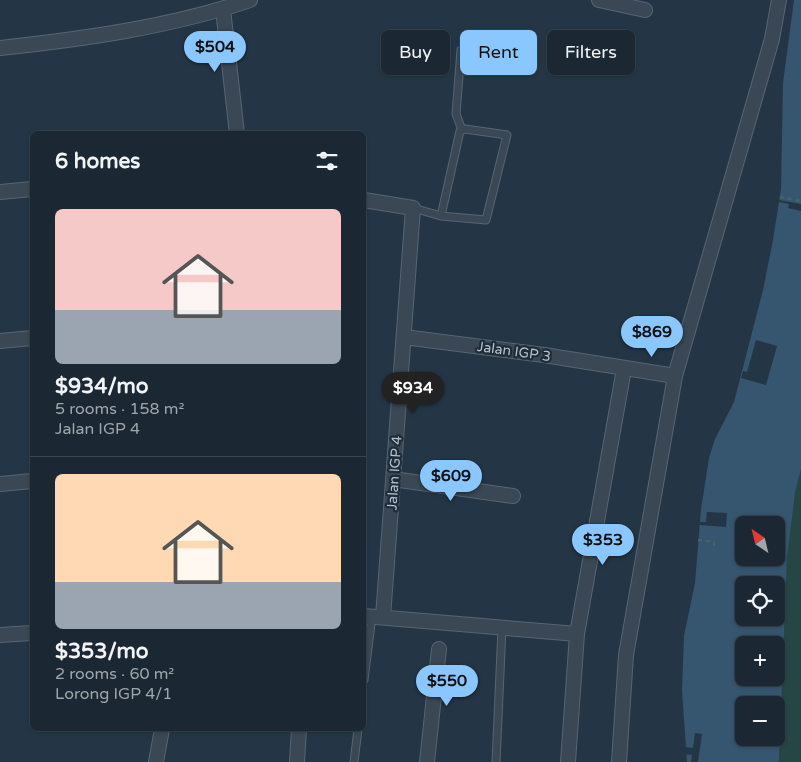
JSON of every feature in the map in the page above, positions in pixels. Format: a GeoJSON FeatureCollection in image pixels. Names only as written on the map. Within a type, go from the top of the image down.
{"type":"FeatureCollection","features":[{"type":"Feature","properties":{"kind":"street"},"geometry":{"type":"LineString","coordinates":[[0,48],[112,34],[223,9],[250,0]]}},
{"type":"Feature","properties":{"kind":"street"},"geometry":{"type":"LineString","coordinates":[[599,0],[645,10]]}},
{"type":"Feature","properties":{"kind":"street"},"geometry":{"type":"LineString","coordinates":[[619,762],[626,656],[675,376],[772,39],[779,0]]}},
{"type":"Feature","properties":{"kind":"street"},"geometry":{"type":"LineString","coordinates":[[223,9],[237,131]]}},
{"type":"Feature","properties":{"kind":"street"},"geometry":{"type":"LineString","coordinates":[[0,192],[30,189]]}},
{"type":"Feature","properties":{"kind":"street"},"geometry":{"type":"LineString","coordinates":[[366,200],[413,208]]}},
{"type":"Feature","properties":{"kind":"street","name":"Jalan IGP 4"},"geometry":{"type":"LineString","coordinates":[[373,616],[393,479],[413,208]]}},
{"type":"Feature","properties":{"kind":"street","name":"Jalan IGP 3"},"geometry":{"type":"LineString","coordinates":[[404,337],[544,355],[675,376]]}},
{"type":"Feature","properties":{"kind":"street"},"geometry":{"type":"LineString","coordinates":[[0,341],[30,338]]}},
{"type":"Feature","properties":{"kind":"street"},"geometry":{"type":"LineString","coordinates":[[568,762],[577,634],[624,369]]}},
{"type":"Feature","properties":{"kind":"street"},"geometry":{"type":"LineString","coordinates":[[393,479],[513,496]]}},
{"type":"Feature","properties":{"kind":"street"},"geometry":{"type":"LineString","coordinates":[[0,484],[30,481]]}},
{"type":"Feature","properties":{"kind":"street"},"geometry":{"type":"LineString","coordinates":[[373,616],[577,634]]}},
{"type":"Feature","properties":{"kind":"street"},"geometry":{"type":"LineString","coordinates":[[0,635],[30,633]]}},
{"type":"Feature","properties":{"kind":"street"},"geometry":{"type":"LineString","coordinates":[[427,762],[438,649]]}},
{"type":"Feature","properties":{"kind":"street"},"geometry":{"type":"LineString","coordinates":[[156,762],[162,731]]}},
{"type":"Feature","properties":{"kind":"street"},"geometry":{"type":"LineString","coordinates":[[296,762],[299,731]]}},
{"type":"Feature","properties":{"kind":"lane"},"geometry":{"type":"LineString","coordinates":[[441,216],[462,130],[456,114],[460,63]]}},
{"type":"Feature","properties":{"kind":"lane"},"geometry":{"type":"LineString","coordinates":[[413,208],[441,216],[486,220],[508,137],[504,133],[462,130]]}},
{"type":"Feature","properties":{"kind":"lane"},"geometry":{"type":"LineString","coordinates":[[366,666],[373,616]]}},
{"type":"Feature","properties":{"kind":"lane"},"geometry":{"type":"LineString","coordinates":[[496,762],[502,628]]}},
{"type":"Feature","properties":{"kind":"lane"},"geometry":{"type":"LineString","coordinates":[[354,762],[358,731]]}},
{"type":"Feature","properties":{"kind":"path"},"geometry":{"type":"LineString","coordinates":[[780,197],[801,201]]}},
{"type":"Feature","properties":{"kind":"path"},"geometry":{"type":"LineString","coordinates":[[698,540],[714,542],[714,550]]}},
{"type":"Feature","properties":{"kind":"green space"},"geometry":{"type":"Polygon","coordinates":[[[801,469],[801,762],[779,762],[780,746],[785,746],[785,696],[782,696],[782,686],[785,686],[784,636],[787,559],[795,493],[801,469]]]}},
{"type":"Feature","properties":{"kind":"water"},"geometry":{"type":"Polygon","coordinates":[[[794,0],[801,0],[801,469],[795,493],[787,559],[785,610],[785,576],[735,576],[735,626],[784,626],[784,636],[735,636],[735,686],[782,686],[782,696],[735,696],[735,746],[780,746],[779,762],[687,762],[682,691],[684,636],[695,583],[701,509],[709,458],[715,439],[734,402],[763,290],[781,189],[783,83],[794,0]]]}},
{"type":"Feature","properties":{"kind":"pier"},"geometry":{"type":"Polygon","coordinates":[[[779,200],[801,204],[801,211],[788,208],[789,204],[779,202],[779,200]]]}},
{"type":"Feature","properties":{"kind":"pier"},"geometry":{"type":"Polygon","coordinates":[[[756,340],[777,346],[766,385],[741,378],[743,371],[747,372],[756,340]]]}},
{"type":"Feature","properties":{"kind":"pier"},"geometry":{"type":"Polygon","coordinates":[[[707,512],[727,513],[726,527],[700,525],[700,522],[706,522],[707,512]]]}},
{"type":"Feature","properties":{"kind":"pier"},"geometry":{"type":"Polygon","coordinates":[[[695,733],[702,734],[698,762],[691,762],[692,755],[684,754],[684,747],[693,748],[695,733]]]}}]}
